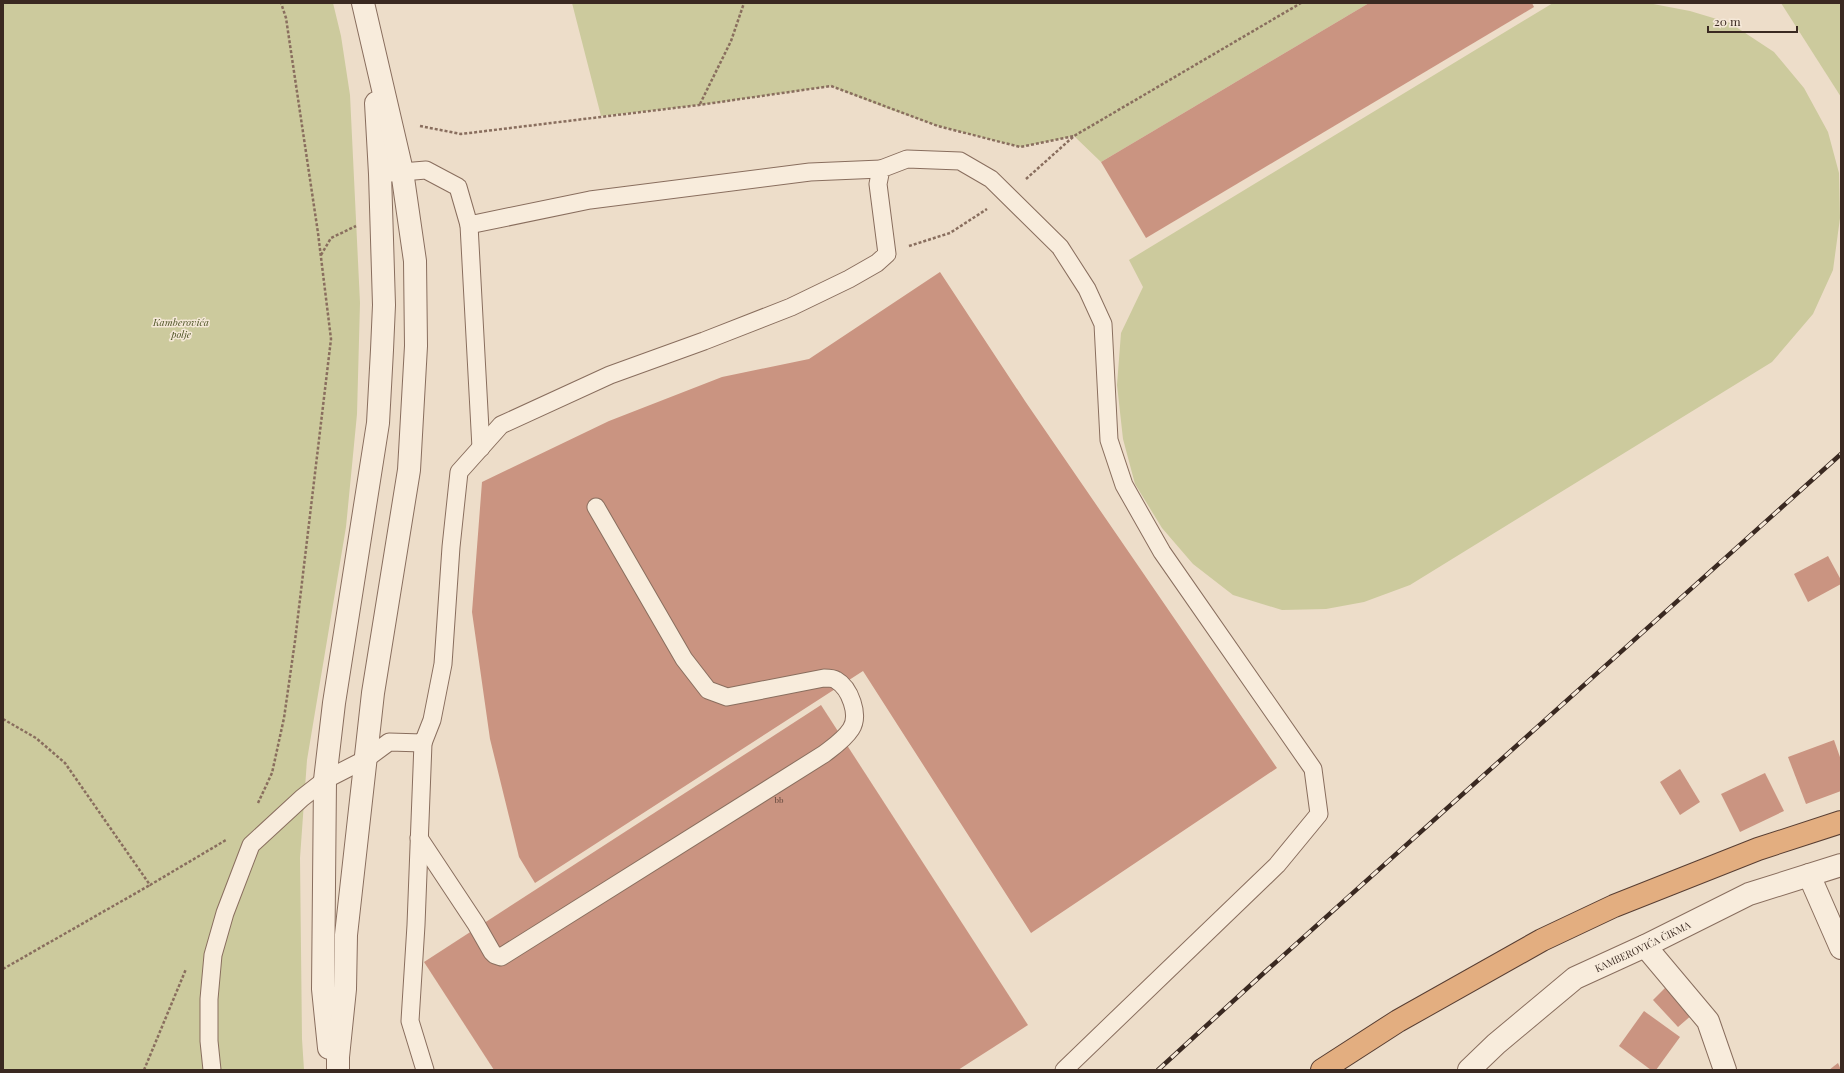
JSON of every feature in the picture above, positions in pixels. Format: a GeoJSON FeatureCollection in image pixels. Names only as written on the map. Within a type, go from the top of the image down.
{"type":"FeatureCollection","features":[{"type":"Feature","properties":{"kind":"highway"},"geometry":{"type":"LineString","coordinates":[[1322,1070],[1398,1021],[1542,940],[1614,906],[1743,855],[1841,822]]}},
{"type":"Feature","properties":{"kind":"street"},"geometry":{"type":"LineString","coordinates":[[338,1070],[345,989],[346,935],[383,622],[409,470],[416,346],[415,261],[402,171],[363,3]]}},
{"type":"Feature","properties":{"kind":"street"},"geometry":{"type":"LineString","coordinates":[[332,1070],[323,989],[325,780],[334,703],[378,423],[384,305],[380,174],[372,42]]}},
{"type":"Feature","properties":{"kind":"street","name":"KAMBEROVIĆA ČIKMA"},"geometry":{"type":"LineString","coordinates":[[1469,1070],[1496,1044],[1575,978],[1645,946],[1750,894],[1841,866]]}},
{"type":"Feature","properties":{"kind":"street"},"geometry":{"type":"LineString","coordinates":[[1809,875],[1841,948]]}},
{"type":"Feature","properties":{"kind":"street"},"geometry":{"type":"LineString","coordinates":[[1645,946],[1708,1021],[1726,1070]]}},
{"type":"Feature","properties":{"kind":"lane"},"geometry":{"type":"LineString","coordinates":[[468,225],[590,200],[810,172],[880,169],[907,159],[960,161],[991,178],[1060,247],[1087,289],[1103,324],[1109,440],[1124,485],[1162,552],[1235,655],[1312,769],[1319,814],[1277,865],[1064,1070]]}},
{"type":"Feature","properties":{"kind":"lane"},"geometry":{"type":"LineString","coordinates":[[425,1070],[410,1021],[416,925],[423,743],[432,720],[443,664],[451,547],[459,472],[501,425],[610,375],[704,341],[791,307],[849,279],[877,263],[886,254],[878,184],[880,169]]}},
{"type":"Feature","properties":{"kind":"lane"},"geometry":{"type":"LineString","coordinates":[[380,174],[426,170],[458,187],[468,225],[481,448]]}},
{"type":"Feature","properties":{"kind":"lane"},"geometry":{"type":"LineString","coordinates":[[419,838],[476,924],[492,952],[501,957],[817,758],[843,739],[852,728],[855,719],[854,709],[848,694],[841,684],[835,679],[824,678],[727,697],[708,690],[684,659],[596,506]]}},
{"type":"Feature","properties":{"kind":"lane"},"geometry":{"type":"LineString","coordinates":[[212,1070],[209,1041],[209,999],[213,955],[236,883],[251,845],[302,798],[325,780],[366,759],[389,742],[423,743]]}},
{"type":"Feature","properties":{"kind":"path"},"geometry":{"type":"LineString","coordinates":[[257,807],[272,773],[284,718],[295,641],[331,339],[321,256],[286,18],[281,3]]}},
{"type":"Feature","properties":{"kind":"path"},"geometry":{"type":"LineString","coordinates":[[699,105],[731,41],[744,3]]}},
{"type":"Feature","properties":{"kind":"path"},"geometry":{"type":"LineString","coordinates":[[886,254],[950,233],[1008,195],[1074,136],[1301,3]]}},
{"type":"Feature","properties":{"kind":"path"},"geometry":{"type":"LineString","coordinates":[[420,126],[461,134],[699,105],[832,86],[938,126],[1020,147],[1074,136]]}},
{"type":"Feature","properties":{"kind":"path"},"geometry":{"type":"LineString","coordinates":[[321,256],[332,238],[360,224]]}},
{"type":"Feature","properties":{"kind":"path"},"geometry":{"type":"LineString","coordinates":[[3,719],[36,738],[65,763],[150,885]]}},
{"type":"Feature","properties":{"kind":"path"},"geometry":{"type":"LineString","coordinates":[[3,969],[228,839]]}},
{"type":"Feature","properties":{"kind":"path"},"geometry":{"type":"LineString","coordinates":[[144,1070],[189,963]]}},
{"type":"Feature","properties":{"kind":"green space","name":"Kamberovića polje"},"geometry":{"type":"Polygon","coordinates":[[[3,3],[333,3],[341,36],[350,95],[360,303],[357,414],[346,527],[307,760],[300,858],[302,1039],[304,1070],[3,1070],[3,3]]]}},
{"type":"Feature","properties":{"kind":"green space"},"geometry":{"type":"Polygon","coordinates":[[[572,3],[1369,3],[1101,162],[1074,136],[1020,147],[938,126],[886,108],[831,86],[699,105],[601,116],[572,3]]]}},
{"type":"Feature","properties":{"kind":"green space"},"geometry":{"type":"Polygon","coordinates":[[[1553,3],[1648,3],[1690,11],[1730,23],[1774,52],[1804,88],[1828,132],[1839,173],[1840,218],[1833,270],[1813,314],[1772,362],[1410,585],[1364,602],[1326,609],[1282,610],[1233,595],[1193,564],[1162,528],[1135,484],[1123,439],[1117,385],[1121,333],[1143,287],[1129,260],[1553,3]]]}},
{"type":"Feature","properties":{"kind":"green space"},"geometry":{"type":"Polygon","coordinates":[[[1781,3],[1841,3],[1841,97],[1781,3]]]}},
{"type":"Feature","properties":{"kind":"building"},"geometry":{"type":"Polygon","coordinates":[[[1369,3],[1532,3],[1534,7],[1146,238],[1101,162],[1369,3]]]}},
{"type":"Feature","properties":{"kind":"building"},"geometry":{"type":"Polygon","coordinates":[[[940,272],[1025,401],[1277,768],[1031,933],[863,671],[535,883],[519,857],[490,739],[472,612],[482,482],[609,421],[722,377],[809,359],[940,272]]]}},
{"type":"Feature","properties":{"kind":"building"},"geometry":{"type":"Polygon","coordinates":[[[1828,556],[1841,580],[1841,584],[1808,602],[1794,574],[1828,556]]]}},
{"type":"Feature","properties":{"kind":"building"},"geometry":{"type":"Polygon","coordinates":[[[821,705],[1028,1025],[958,1070],[494,1070],[424,962],[821,705]]]}},
{"type":"Feature","properties":{"kind":"building"},"geometry":{"type":"Polygon","coordinates":[[[1834,740],[1841,760],[1841,791],[1806,804],[1788,757],[1834,740]]]}},
{"type":"Feature","properties":{"kind":"building"},"geometry":{"type":"Polygon","coordinates":[[[1680,769],[1700,802],[1680,815],[1660,782],[1680,769]]]}},
{"type":"Feature","properties":{"kind":"building"},"geometry":{"type":"Polygon","coordinates":[[[1765,773],[1784,811],[1740,832],[1721,794],[1765,773]]]}},
{"type":"Feature","properties":{"kind":"building"},"geometry":{"type":"Polygon","coordinates":[[[1667,986],[1693,1014],[1678,1027],[1653,1000],[1667,986]]]}},
{"type":"Feature","properties":{"kind":"building"},"geometry":{"type":"Polygon","coordinates":[[[1644,1011],[1680,1037],[1656,1070],[1651,1070],[1619,1046],[1644,1011]]]}},
{"type":"Feature","properties":{"kind":"building"},"geometry":{"type":"Polygon","coordinates":[[[1838,1063],[1841,1070],[1829,1070],[1838,1063]]]}},
{"type":"Feature","properties":{"kind":"railway"},"geometry":{"type":"LineString","coordinates":[[1158,1070],[1841,454]]}}]}
